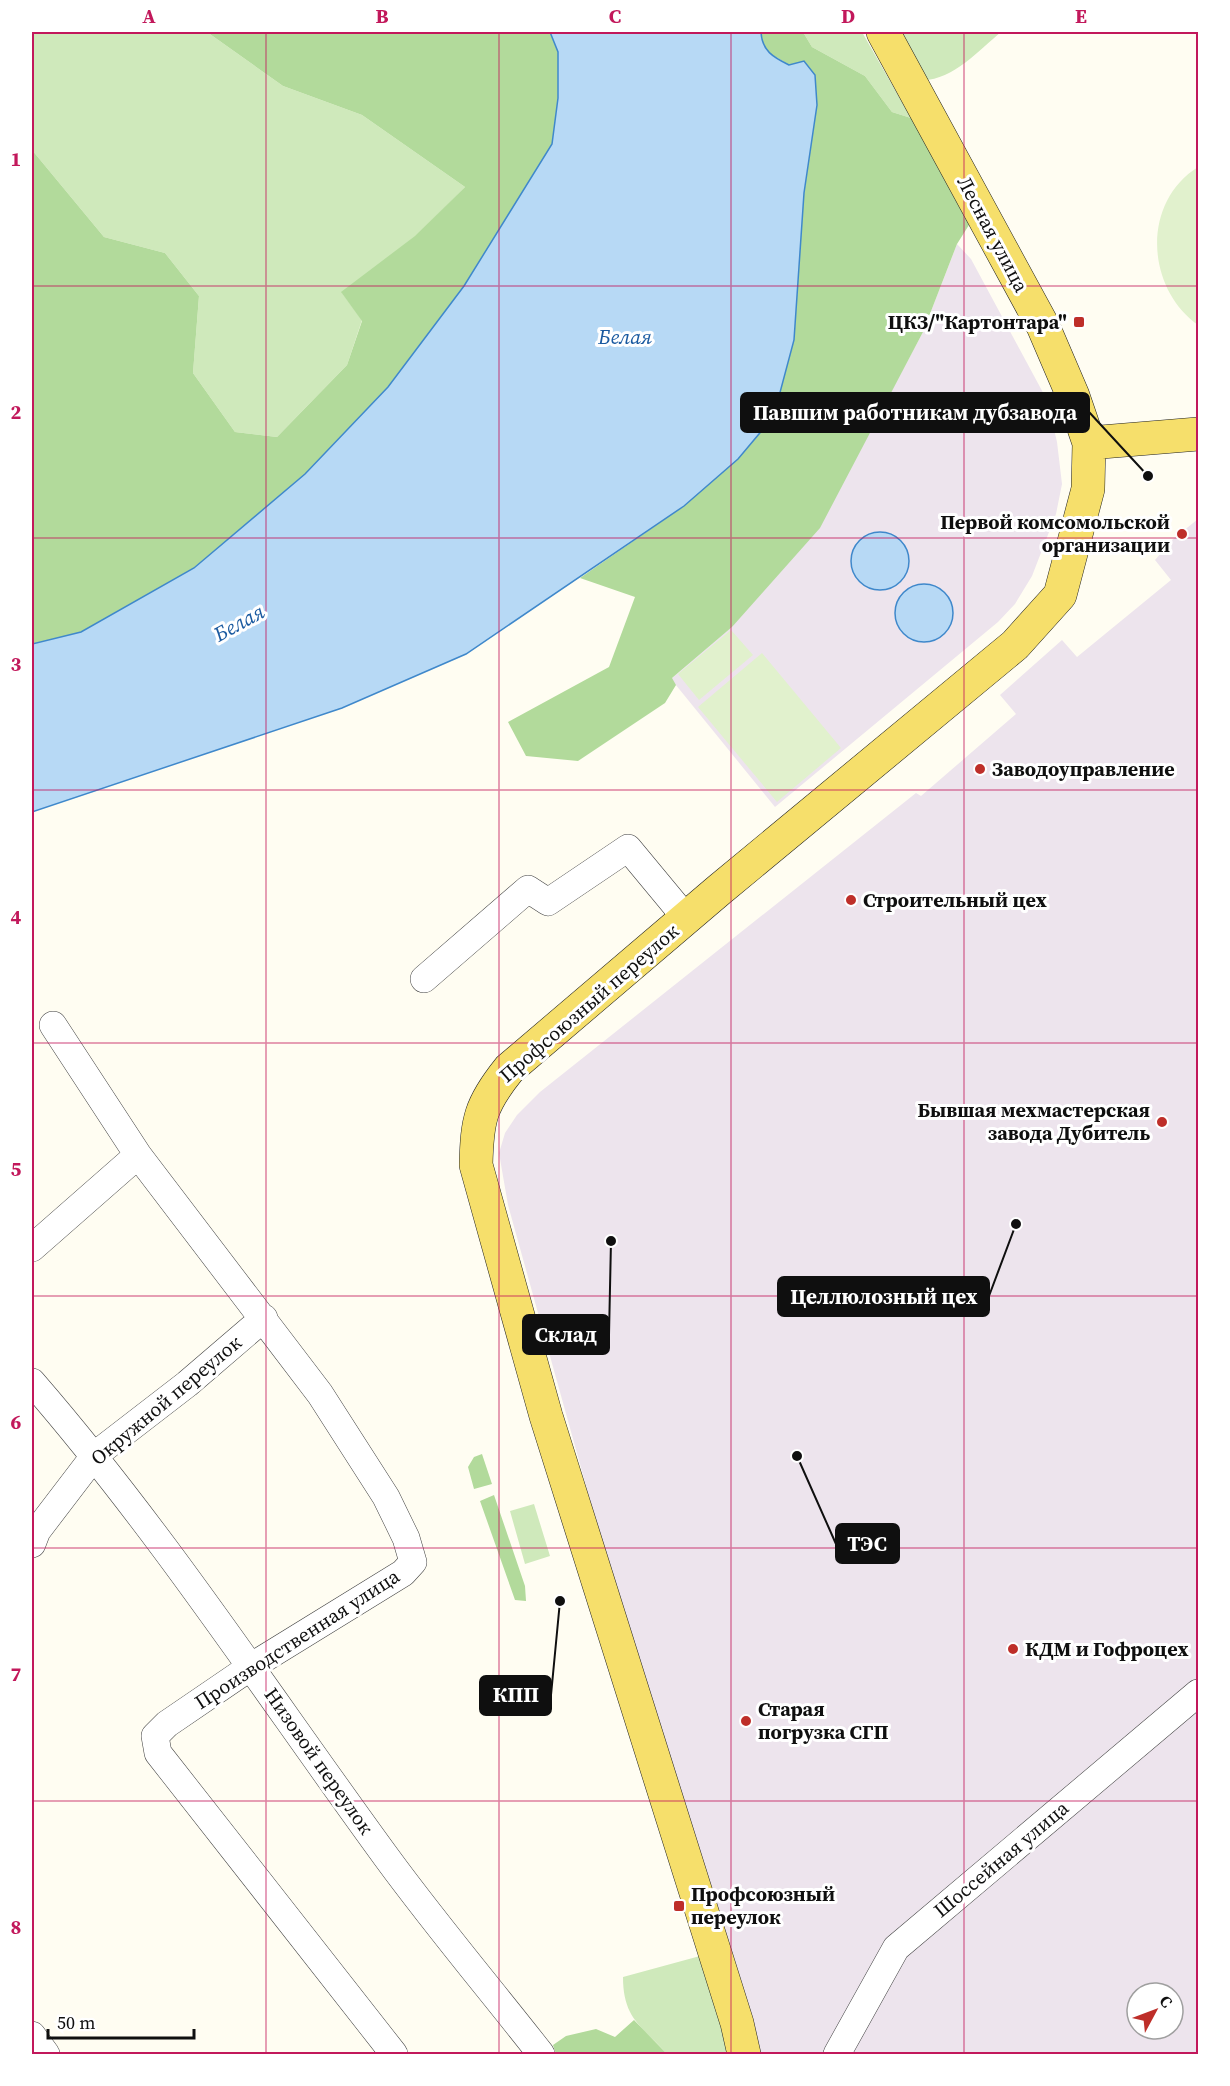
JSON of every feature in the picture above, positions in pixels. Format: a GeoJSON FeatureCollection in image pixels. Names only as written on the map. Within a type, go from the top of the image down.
{"type":"FeatureCollection","features":[{"type":"Feature","properties":{"kind":"main road","name":"Лесная улица"},"geometry":{"type":"LineString","coordinates":[[883,32],[1043,326],[1073,396],[1089,443]]}},
{"type":"Feature","properties":{"kind":"main road"},"geometry":{"type":"LineString","coordinates":[[1089,443],[1198,434]]}},
{"type":"Feature","properties":{"kind":"main road","name":"Профсоюзный переулок"},"geometry":{"type":"LineString","coordinates":[[744,2055],[737,2023],[546,1416],[476,1165],[477,1128],[488,1095],[509,1069],[686,918],[1015,645],[1060,595],[1088,489],[1089,443]]}},
{"type":"Feature","properties":{"kind":"street","name":"Профсоюзный переулок"},"geometry":{"type":"LineString","coordinates":[[424,979],[528,889],[548,902],[628,848],[686,918]]}},
{"type":"Feature","properties":{"kind":"street","name":"Производственная улица"},"geometry":{"type":"LineString","coordinates":[[53,1025],[138,1155],[320,1394],[386,1497],[406,1538],[413,1562],[403,1573],[252,1666],[167,1724],[155,1736],[158,1753],[394,2055]]}},
{"type":"Feature","properties":{"kind":"street"},"geometry":{"type":"LineString","coordinates":[[32,1248],[138,1155]]}},
{"type":"Feature","properties":{"kind":"street","name":"Окружной переулок"},"geometry":{"type":"LineString","coordinates":[[32,1544],[37,1531],[95,1455],[187,1384],[264,1318]]}},
{"type":"Feature","properties":{"kind":"street","name":"Низовой переулок"},"geometry":{"type":"LineString","coordinates":[[32,1382],[95,1455],[252,1666],[388,1859],[541,2055]]}},
{"type":"Feature","properties":{"kind":"street","name":"Шоссейная улица"},"geometry":{"type":"LineString","coordinates":[[837,2055],[896,1948],[1198,1693]]}},
{"type":"Feature","properties":{"kind":"street"},"geometry":{"type":"LineString","coordinates":[[32,2035],[46,2055]]}},
{"type":"Feature","properties":{"kind":"shaded area"},"geometry":{"type":"Polygon","coordinates":[[[957,244],[971,259],[1047,400],[1057,442],[1062,484],[1056,514],[1032,576],[1015,604],[998,622],[775,807],[671,679],[732,627],[878,416],[923,332],[957,244]]]}},
{"type":"Feature","properties":{"kind":"shaded area"},"geometry":{"type":"Polygon","coordinates":[[[1198,519],[1198,2054],[744,2054],[508,1205],[499,1153],[505,1133],[517,1115],[540,1092],[916,793],[921,796],[1016,714],[1000,695],[1062,640],[1077,657],[1171,580],[1155,560],[1172,540],[1198,519]]]}},
{"type":"Feature","properties":{"kind":"green space"},"geometry":{"type":"Polygon","coordinates":[[[32,32],[207,32],[283,86],[362,115],[465,187],[416,236],[342,293],[362,320],[347,365],[277,437],[235,432],[193,373],[199,296],[165,253],[104,237],[32,150],[32,32]]]}},
{"type":"Feature","properties":{"kind":"green space"},"geometry":{"type":"Polygon","coordinates":[[[207,32],[550,32],[558,52],[558,98],[552,144],[464,286],[388,387],[305,474],[194,568],[81,632],[32,644],[32,150],[104,237],[165,253],[199,296],[193,373],[235,432],[277,437],[347,365],[362,321],[341,292],[415,236],[465,187],[362,115],[283,86],[207,32]]]}},
{"type":"Feature","properties":{"kind":"green space"},"geometry":{"type":"Polygon","coordinates":[[[761,32],[803,32],[812,47],[865,76],[892,112],[911,118],[969,225],[957,244],[923,332],[820,528],[732,627],[672,678],[676,685],[665,703],[578,761],[526,756],[508,722],[609,667],[635,597],[580,578],[684,506],[738,459],[764,428],[794,340],[804,193],[817,105],[793,70],[767,51],[761,32]]]}},
{"type":"Feature","properties":{"kind":"green space"},"geometry":{"type":"Polygon","coordinates":[[[803,32],[862,32],[911,118],[892,112],[865,76],[812,47],[803,32]]]}},
{"type":"Feature","properties":{"kind":"green space"},"geometry":{"type":"Polygon","coordinates":[[[895,32],[1001,32],[954,70],[933,79],[922,80],[895,32]]]}},
{"type":"Feature","properties":{"kind":"green space"},"geometry":{"type":"Polygon","coordinates":[[[1198,167],[1198,325],[1181,309],[1168,290],[1160,268],[1157,246],[1159,223],[1167,202],[1180,183],[1198,167]]]}},
{"type":"Feature","properties":{"kind":"green space"},"geometry":{"type":"Polygon","coordinates":[[[731,630],[753,655],[699,700],[678,674],[731,630]]]}},
{"type":"Feature","properties":{"kind":"green space"},"geometry":{"type":"Polygon","coordinates":[[[762,653],[841,748],[777,802],[698,707],[762,653]]]}},
{"type":"Feature","properties":{"kind":"green space"},"geometry":{"type":"Polygon","coordinates":[[[482,1454],[492,1484],[474,1489],[468,1467],[474,1457],[482,1454]]]}},
{"type":"Feature","properties":{"kind":"green space"},"geometry":{"type":"Polygon","coordinates":[[[494,1495],[525,1586],[526,1601],[515,1600],[480,1501],[494,1495]]]}},
{"type":"Feature","properties":{"kind":"green space"},"geometry":{"type":"Polygon","coordinates":[[[534,1504],[550,1556],[525,1564],[510,1511],[534,1504]]]}},
{"type":"Feature","properties":{"kind":"green space"},"geometry":{"type":"Polygon","coordinates":[[[700,1956],[731,2054],[667,2054],[630,2012],[626,2003],[623,1977],[700,1956]]]}},
{"type":"Feature","properties":{"kind":"green space"},"geometry":{"type":"Polygon","coordinates":[[[634,2020],[667,2054],[556,2054],[553,2045],[566,2036],[596,2029],[615,2037],[634,2020]]]}},
{"type":"Feature","properties":{"kind":"water","name":"Белая"},"geometry":{"type":"Polygon","coordinates":[[[550,32],[761,32],[766,49],[773,56],[789,65],[804,61],[815,75],[817,105],[804,193],[794,340],[778,400],[764,428],[738,459],[684,506],[466,654],[342,708],[32,812],[32,644],[81,632],[194,568],[305,474],[388,387],[464,286],[552,144],[558,98],[558,52],[550,32]]]}},
{"type":"Feature","properties":{"kind":"water"},"geometry":{"type":"Polygon","coordinates":[[[874,532],[886,532],[901,540],[909,555],[909,567],[901,582],[886,590],[874,590],[859,582],[851,567],[851,555],[859,540],[874,532]]]}},
{"type":"Feature","properties":{"kind":"water"},"geometry":{"type":"Polygon","coordinates":[[[918,584],[930,584],[945,592],[953,607],[953,619],[945,634],[930,642],[918,642],[903,634],[895,619],[895,607],[903,592],[918,584]]]}},
{"type":"Feature","properties":{"kind":"place","name":"ЦКЗ/\"Картонтара\""},"geometry":{"type":"Point","coordinates":[1079,322]}},
{"type":"Feature","properties":{"kind":"place","name":"Павшим работникам дубзавода"},"geometry":{"type":"Point","coordinates":[1148,476]}},
{"type":"Feature","properties":{"kind":"place","name":"Первой комсомольской организации"},"geometry":{"type":"Point","coordinates":[1182,534]}},
{"type":"Feature","properties":{"kind":"place","name":"Заводоуправление"},"geometry":{"type":"Point","coordinates":[980,769]}},
{"type":"Feature","properties":{"kind":"place","name":"Строительный цех"},"geometry":{"type":"Point","coordinates":[851,900]}},
{"type":"Feature","properties":{"kind":"place","name":"Бывшая мехмастерская завода Дубитель"},"geometry":{"type":"Point","coordinates":[1162,1122]}},
{"type":"Feature","properties":{"kind":"place","name":"Целлюлозный цех"},"geometry":{"type":"Point","coordinates":[1016,1224]}},
{"type":"Feature","properties":{"kind":"place","name":"Склад"},"geometry":{"type":"Point","coordinates":[611,1241]}},
{"type":"Feature","properties":{"kind":"place","name":"ТЭС"},"geometry":{"type":"Point","coordinates":[797,1456]}},
{"type":"Feature","properties":{"kind":"place","name":"КПП"},"geometry":{"type":"Point","coordinates":[560,1601]}},
{"type":"Feature","properties":{"kind":"place","name":"КДМ и Гофроцех"},"geometry":{"type":"Point","coordinates":[1013,1649]}},
{"type":"Feature","properties":{"kind":"place","name":"Старая погрузка СГП"},"geometry":{"type":"Point","coordinates":[746,1721]}},
{"type":"Feature","properties":{"kind":"place","name":"Профсоюзный переулок"},"geometry":{"type":"Point","coordinates":[679,1906]}}]}
